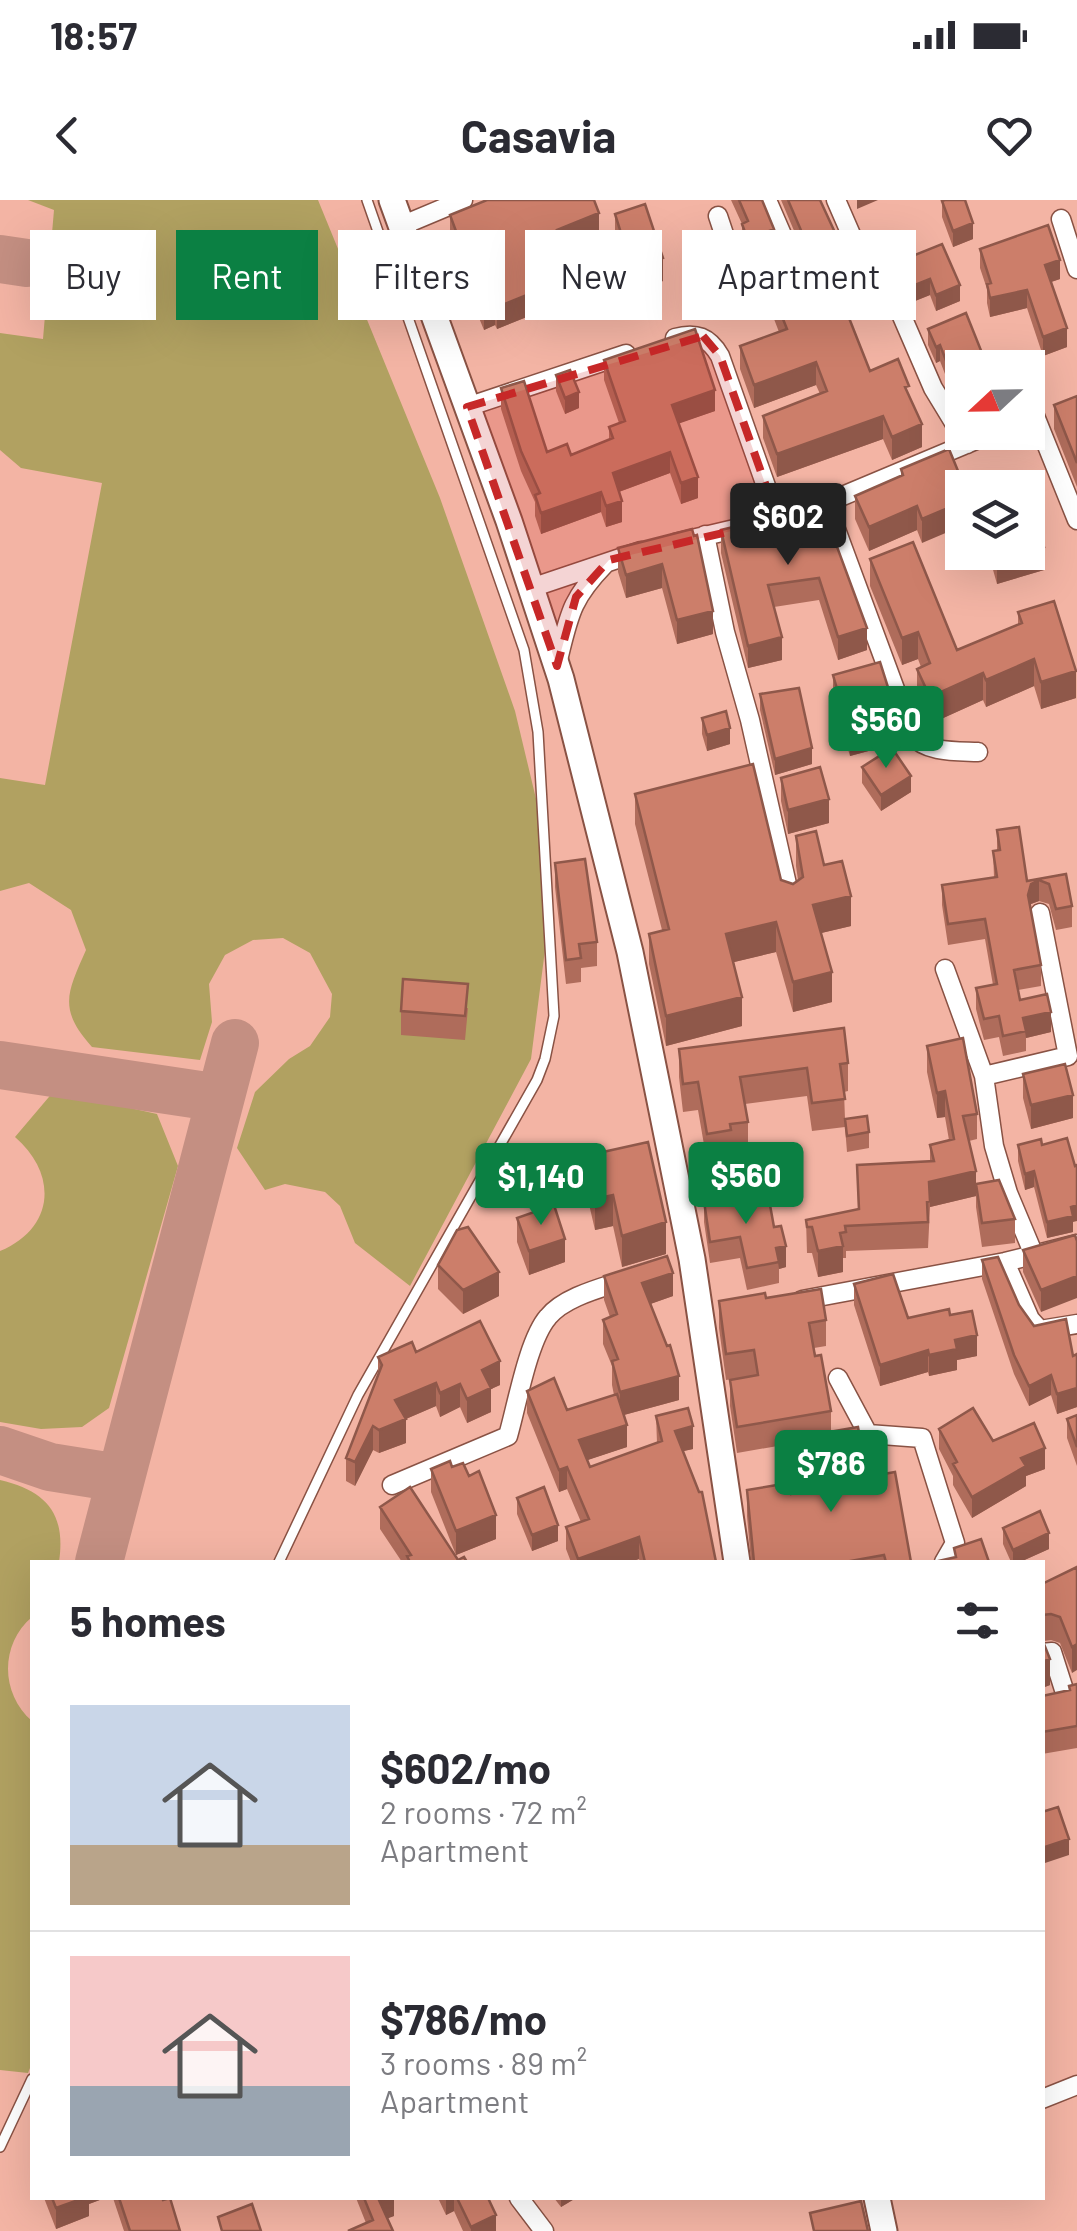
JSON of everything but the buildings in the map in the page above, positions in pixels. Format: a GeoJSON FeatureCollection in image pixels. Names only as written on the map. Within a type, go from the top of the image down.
{"type":"FeatureCollection","features":[{"type":"Feature","properties":{"kind":"main road"},"geometry":{"type":"LineString","coordinates":[[392,200],[557,666],[630,952],[683,1262],[713,1316],[737,1560]]}},
{"type":"Feature","properties":{"kind":"main road"},"geometry":{"type":"LineString","coordinates":[[876,2200],[884,2231]]}},
{"type":"Feature","properties":{"kind":"street"},"geometry":{"type":"LineString","coordinates":[[401,226],[463,200]]}},
{"type":"Feature","properties":{"kind":"street"},"geometry":{"type":"LineString","coordinates":[[718,216],[744,294],[751,299],[762,298],[811,280],[768,200]]}},
{"type":"Feature","properties":{"kind":"street"},"geometry":{"type":"LineString","coordinates":[[836,200],[860,263],[888,284],[945,408]]}},
{"type":"Feature","properties":{"kind":"street"},"geometry":{"type":"LineString","coordinates":[[1061,219],[1077,268]]}},
{"type":"Feature","properties":{"kind":"street"},"geometry":{"type":"LineString","coordinates":[[467,408],[686,335],[702,336],[712,342],[720,356],[778,520]]}},
{"type":"Feature","properties":{"kind":"street"},"geometry":{"type":"LineString","coordinates":[[1045,437],[1077,520]]}},
{"type":"Feature","properties":{"kind":"street"},"geometry":{"type":"LineString","coordinates":[[531,588],[609,560],[778,520],[827,504],[953,450]]}},
{"type":"Feature","properties":{"kind":"street"},"geometry":{"type":"LineString","coordinates":[[827,504],[916,742],[930,748],[978,752]]}},
{"type":"Feature","properties":{"kind":"street"},"geometry":{"type":"LineString","coordinates":[[705,535],[791,902]]}},
{"type":"Feature","properties":{"kind":"street"},"geometry":{"type":"LineString","coordinates":[[557,666],[576,597],[609,560]]}},
{"type":"Feature","properties":{"kind":"street"},"geometry":{"type":"LineString","coordinates":[[984,1076],[1068,1056],[1040,913]]}},
{"type":"Feature","properties":{"kind":"street"},"geometry":{"type":"LineString","coordinates":[[946,969],[984,1076],[994,1146],[1008,1193],[1034,1255]]}},
{"type":"Feature","properties":{"kind":"street"},"geometry":{"type":"LineString","coordinates":[[779,1304],[1005,1262],[1077,1244]]}},
{"type":"Feature","properties":{"kind":"street"},"geometry":{"type":"LineString","coordinates":[[1005,1262],[1030,1319],[1040,1330],[1077,1324]]}},
{"type":"Feature","properties":{"kind":"street"},"geometry":{"type":"LineString","coordinates":[[392,1486],[508,1436],[537,1334],[548,1317],[586,1295],[637,1276]]}},
{"type":"Feature","properties":{"kind":"street"},"geometry":{"type":"LineString","coordinates":[[838,1378],[868,1434],[922,1438],[954,1543],[945,1560]]}},
{"type":"Feature","properties":{"kind":"street"},"geometry":{"type":"LineString","coordinates":[[1045,1653],[1052,1652],[1072,1694],[1045,1702]]}},
{"type":"Feature","properties":{"kind":"street"},"geometry":{"type":"LineString","coordinates":[[1045,2098],[1077,2085]]}},
{"type":"Feature","properties":{"kind":"street"},"geometry":{"type":"LineString","coordinates":[[521,2200],[544,2231]]}},
{"type":"Feature","properties":{"kind":"lane"},"geometry":{"type":"LineString","coordinates":[[279,1560],[358,1395],[537,1080],[554,1016],[538,732],[524,650],[367,200]]}},
{"type":"Feature","properties":{"kind":"lane"},"geometry":{"type":"LineString","coordinates":[[0,2147],[30,2083]]}},
{"type":"Feature","properties":{"kind":"highlighted area"},"geometry":{"type":"Polygon","coordinates":[[[703,336],[720,356],[778,520],[609,560],[576,597],[557,666],[467,407],[703,336]]]}},
{"type":"Feature","properties":{"kind":"shaded area"},"geometry":{"type":"Polygon","coordinates":[[[28,200],[318,200],[338,249],[338,320],[367,320],[440,498],[515,711],[543,828],[545,950],[531,1059],[410,1286],[355,1243],[340,1206],[325,1192],[285,1184],[265,1190],[237,1148],[255,1092],[289,1059],[310,1046],[330,1017],[332,994],[310,953],[283,938],[253,940],[225,955],[209,984],[212,1022],[200,1060],[92,1047],[70,1011],[74,978],[86,950],[71,910],[29,883],[0,891],[0,778],[45,785],[102,483],[21,468],[0,450],[0,333],[43,339],[45,320],[156,320],[156,230],[52,230],[54,210],[28,200]]]}},
{"type":"Feature","properties":{"kind":"shaded area"},"geometry":{"type":"Polygon","coordinates":[[[54,1091],[157,1114],[178,1166],[109,1408],[82,1427],[41,1429],[0,1422],[0,1251],[32,1229],[40,1215],[44,1183],[39,1167],[15,1137],[54,1091]]]}},
{"type":"Feature","properties":{"kind":"shaded area"},"geometry":{"type":"Polygon","coordinates":[[[0,1480],[30,1491],[50,1507],[56,1518],[60,1545],[59,1560],[30,1560],[30,1619],[14,1641],[8,1669],[14,1697],[30,1719],[30,2068],[28,2073],[0,2070],[0,1480]]]}},
{"type":"Feature","properties":{"kind":"taxiway"},"geometry":{"type":"LineString","coordinates":[[0,259],[27,263]]}},
{"type":"Feature","properties":{"kind":"taxiway"},"geometry":{"type":"LineString","coordinates":[[100,1560],[235,1043]]}},
{"type":"Feature","properties":{"kind":"taxiway"},"geometry":{"type":"LineString","coordinates":[[0,1065],[220,1098]]}},
{"type":"Feature","properties":{"kind":"taxiway"},"geometry":{"type":"LineString","coordinates":[[0,1450],[50,1467],[119,1478]]}}]}
